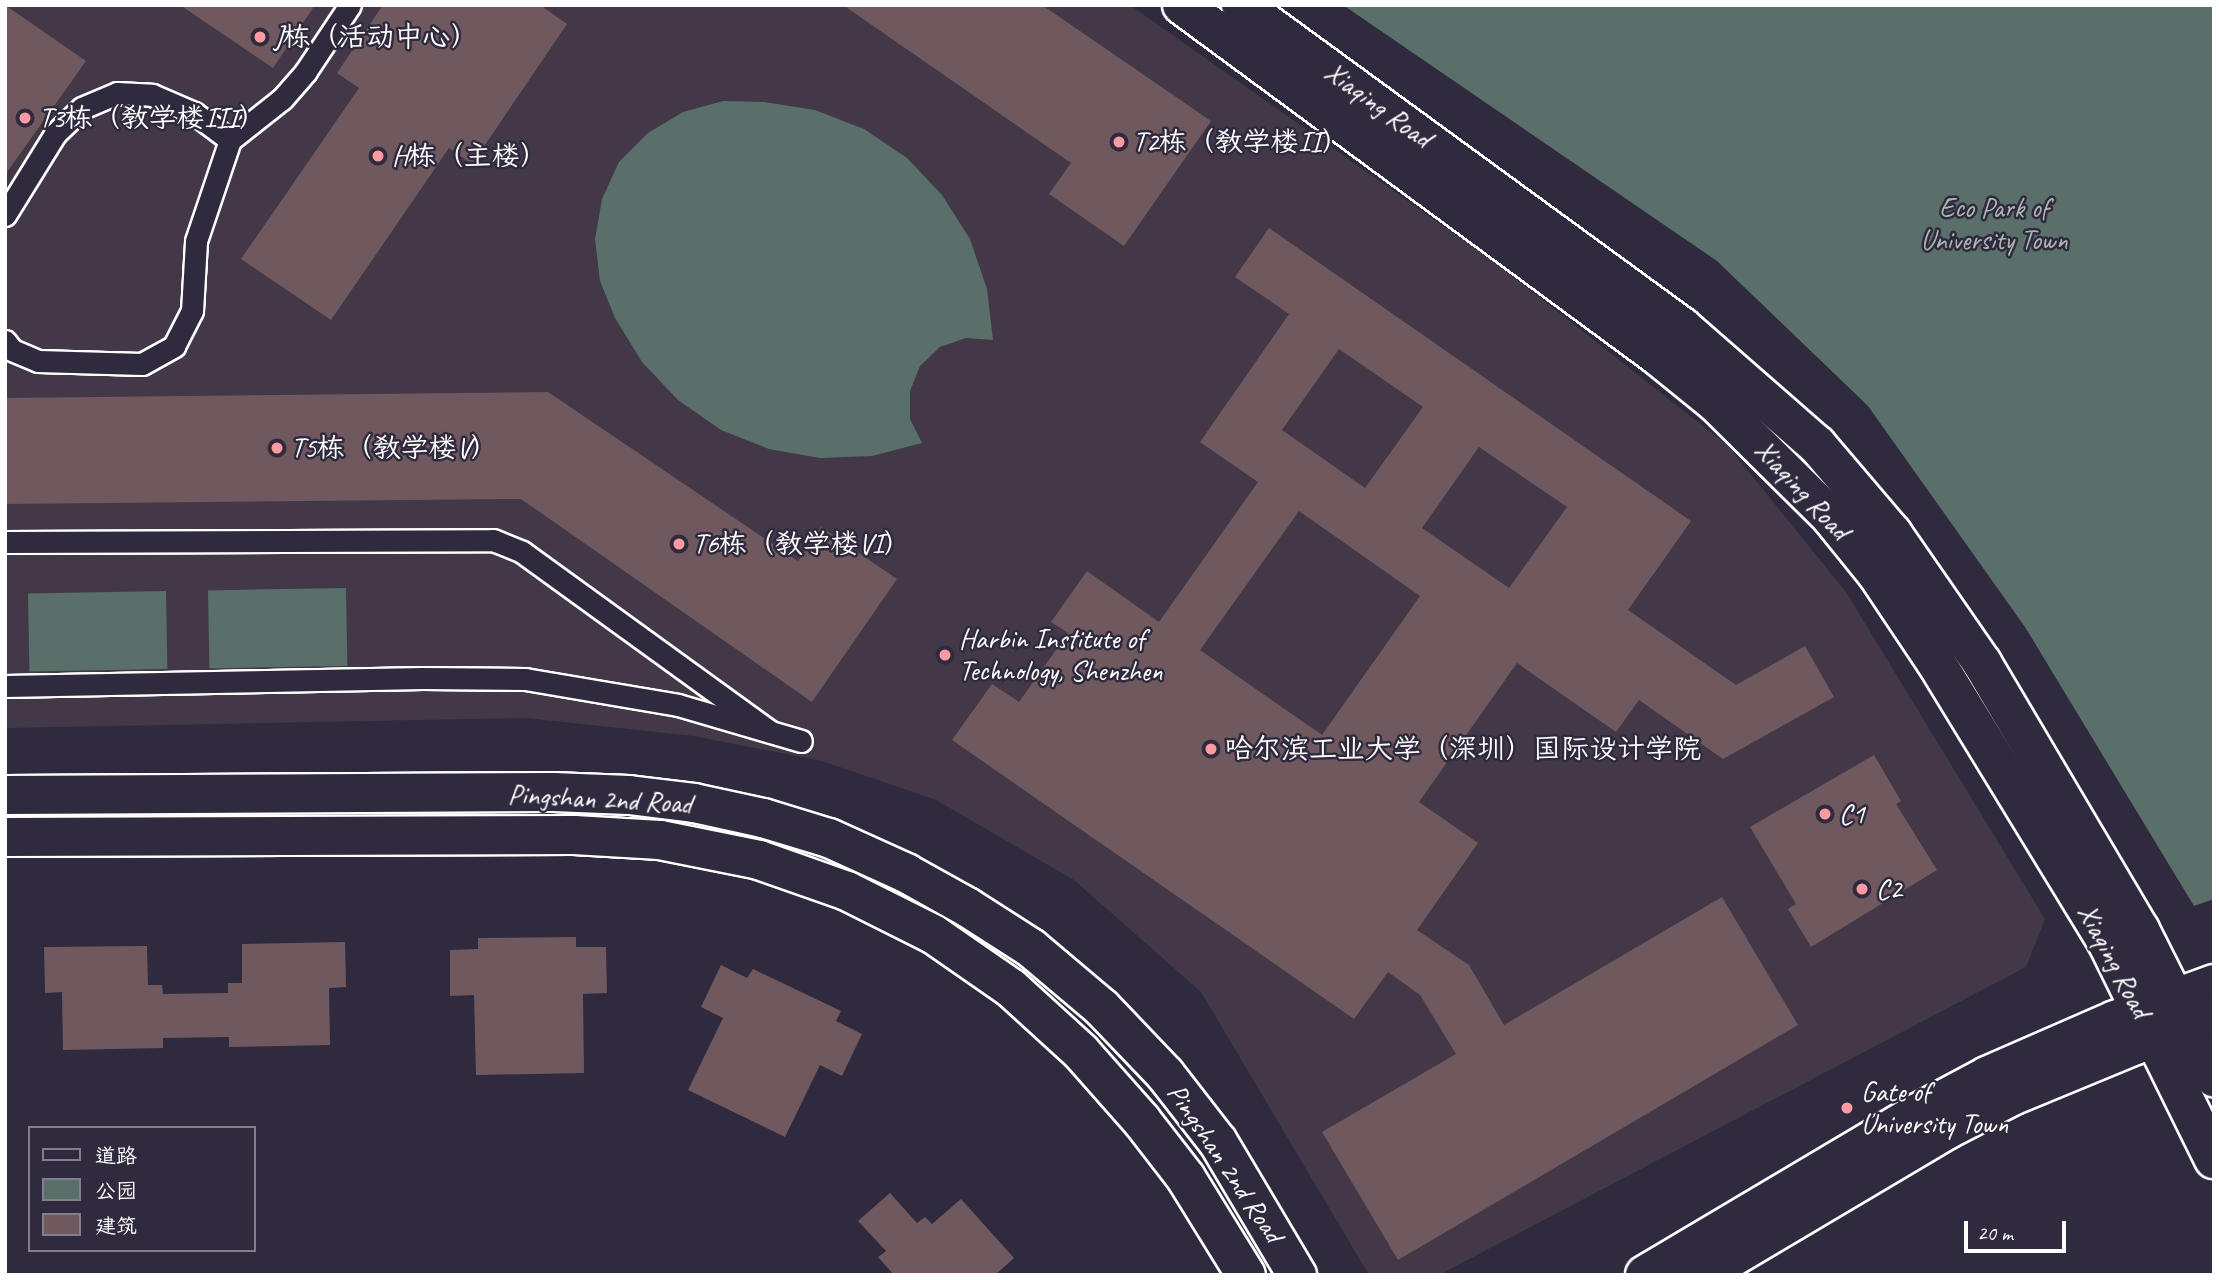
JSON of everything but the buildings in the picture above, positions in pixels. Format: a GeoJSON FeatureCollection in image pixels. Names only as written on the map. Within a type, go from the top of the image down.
{"type":"FeatureCollection","features":[{"type":"Feature","properties":{"kind":"street","name":"Xiaqing Road"},"geometry":{"type":"LineString","coordinates":[[1182,5],[1606,315],[1716,402],[1831,517],[1877,574],[1936,662],[2107,942],[2174,1018],[2214,1077]]}},
{"type":"Feature","properties":{"kind":"street","name":"Xiaqing Road"},"geometry":{"type":"LineString","coordinates":[[1241,5],[1682,327],[1817,445],[1892,533],[1982,663],[2140,930],[2174,1018],[2214,1159]]}},
{"type":"Feature","properties":{"kind":"street","name":"Pingshan 2nd Road"},"geometry":{"type":"LineString","coordinates":[[5,795],[553,792],[629,795],[708,806],[762,818],[829,838],[906,873],[968,907],[1031,948],[1102,1008],[1165,1074],[1218,1142],[1297,1275]]}},
{"type":"Feature","properties":{"kind":"street","name":"Pingshan 2nd Road"},"geometry":{"type":"LineString","coordinates":[[5,837],[574,835],[660,840],[759,860],[847,891],[933,934],[1011,988],[1081,1052],[1142,1121],[1186,1178],[1246,1275]]}},
{"type":"Feature","properties":{"kind":"street"},"geometry":{"type":"LineString","coordinates":[[1702,1275],[1957,1125],[2174,1018],[2214,984]]}},
{"type":"Feature","properties":{"kind":"street"},"geometry":{"type":"LineString","coordinates":[[1645,1275],[1908,1119],[1987,1076],[2054,1044],[2174,1018]]}},
{"type":"Feature","properties":{"kind":"lane"},"geometry":{"type":"LineString","coordinates":[[5,341],[12,349],[37,361],[51,362],[142,364],[174,346],[192,311],[196,241],[230,140],[282,99],[306,71],[349,5]]}},
{"type":"Feature","properties":{"kind":"lane"},"geometry":{"type":"LineString","coordinates":[[5,215],[55,134],[82,108],[117,93],[152,95],[194,113],[230,140]]}},
{"type":"Feature","properties":{"kind":"lane"},"geometry":{"type":"LineString","coordinates":[[5,542],[493,540],[522,552],[769,731]]}},
{"type":"Feature","properties":{"kind":"lane"},"geometry":{"type":"LineString","coordinates":[[5,686],[423,677],[525,679],[678,705],[801,741]]}},
{"type":"Feature","properties":{"kind":"shaded area","name":"Harbin Institute of Technology, Shenzhen"},"geometry":{"type":"Polygon","coordinates":[[[5,5],[1130,5],[1497,264],[1727,445],[1846,592],[2045,919],[2026,967],[1439,1275],[1369,1275],[1201,992],[1074,880],[936,800],[822,761],[693,736],[526,718],[5,728],[5,5]]]}},
{"type":"Feature","properties":{"kind":"green space","name":"Eco Park of University Town"},"geometry":{"type":"Polygon","coordinates":[[[1343,5],[2214,5],[2214,899],[2194,906],[2025,627],[1868,406],[1717,261],[1343,5]]]}},
{"type":"Feature","properties":{"kind":"green space"},"geometry":{"type":"Polygon","coordinates":[[[723,101],[764,102],[815,110],[864,129],[907,158],[942,195],[970,239],[987,289],[993,340],[966,338],[940,347],[920,366],[910,391],[910,419],[922,443],[872,456],[820,458],[769,449],[721,430],[678,400],[642,362],[615,318],[600,281],[595,239],[602,199],[619,162],[648,133],[683,112],[723,101]]]}},
{"type":"Feature","properties":{"kind":"green space"},"geometry":{"type":"Polygon","coordinates":[[[346,588],[347,666],[209,668],[208,590],[346,588]]]}},
{"type":"Feature","properties":{"kind":"green space"},"geometry":{"type":"Polygon","coordinates":[[[166,591],[167,669],[29,671],[28,593],[166,591]]]}},
{"type":"Feature","properties":{"kind":"place","name":"J栋（活动中心）"},"geometry":{"type":"Point","coordinates":[260,37]}},
{"type":"Feature","properties":{"kind":"place","name":"T3栋（教学楼III）"},"geometry":{"type":"Point","coordinates":[25,118]}},
{"type":"Feature","properties":{"kind":"place","name":"T2栋（教学楼II）"},"geometry":{"type":"Point","coordinates":[1119,142]}},
{"type":"Feature","properties":{"kind":"place","name":"H栋（主楼）"},"geometry":{"type":"Point","coordinates":[378,156]}},
{"type":"Feature","properties":{"kind":"place","name":"T5栋（教学楼V）"},"geometry":{"type":"Point","coordinates":[277,448]}},
{"type":"Feature","properties":{"kind":"place","name":"T6栋（教学楼VI）"},"geometry":{"type":"Point","coordinates":[679,544]}},
{"type":"Feature","properties":{"kind":"place","name":"Harbin Institute of Technology, Shenzhen"},"geometry":{"type":"Point","coordinates":[945,655]}},
{"type":"Feature","properties":{"kind":"place","name":"哈尔滨工业大学（深圳）国际设计学院"},"geometry":{"type":"Point","coordinates":[1211,749]}},
{"type":"Feature","properties":{"kind":"place","name":"C1"},"geometry":{"type":"Point","coordinates":[1825,814]}},
{"type":"Feature","properties":{"kind":"place","name":"C2"},"geometry":{"type":"Point","coordinates":[1862,889]}},
{"type":"Feature","properties":{"kind":"place","name":"Gate of University Town"},"geometry":{"type":"Point","coordinates":[1847,1108]}}]}
